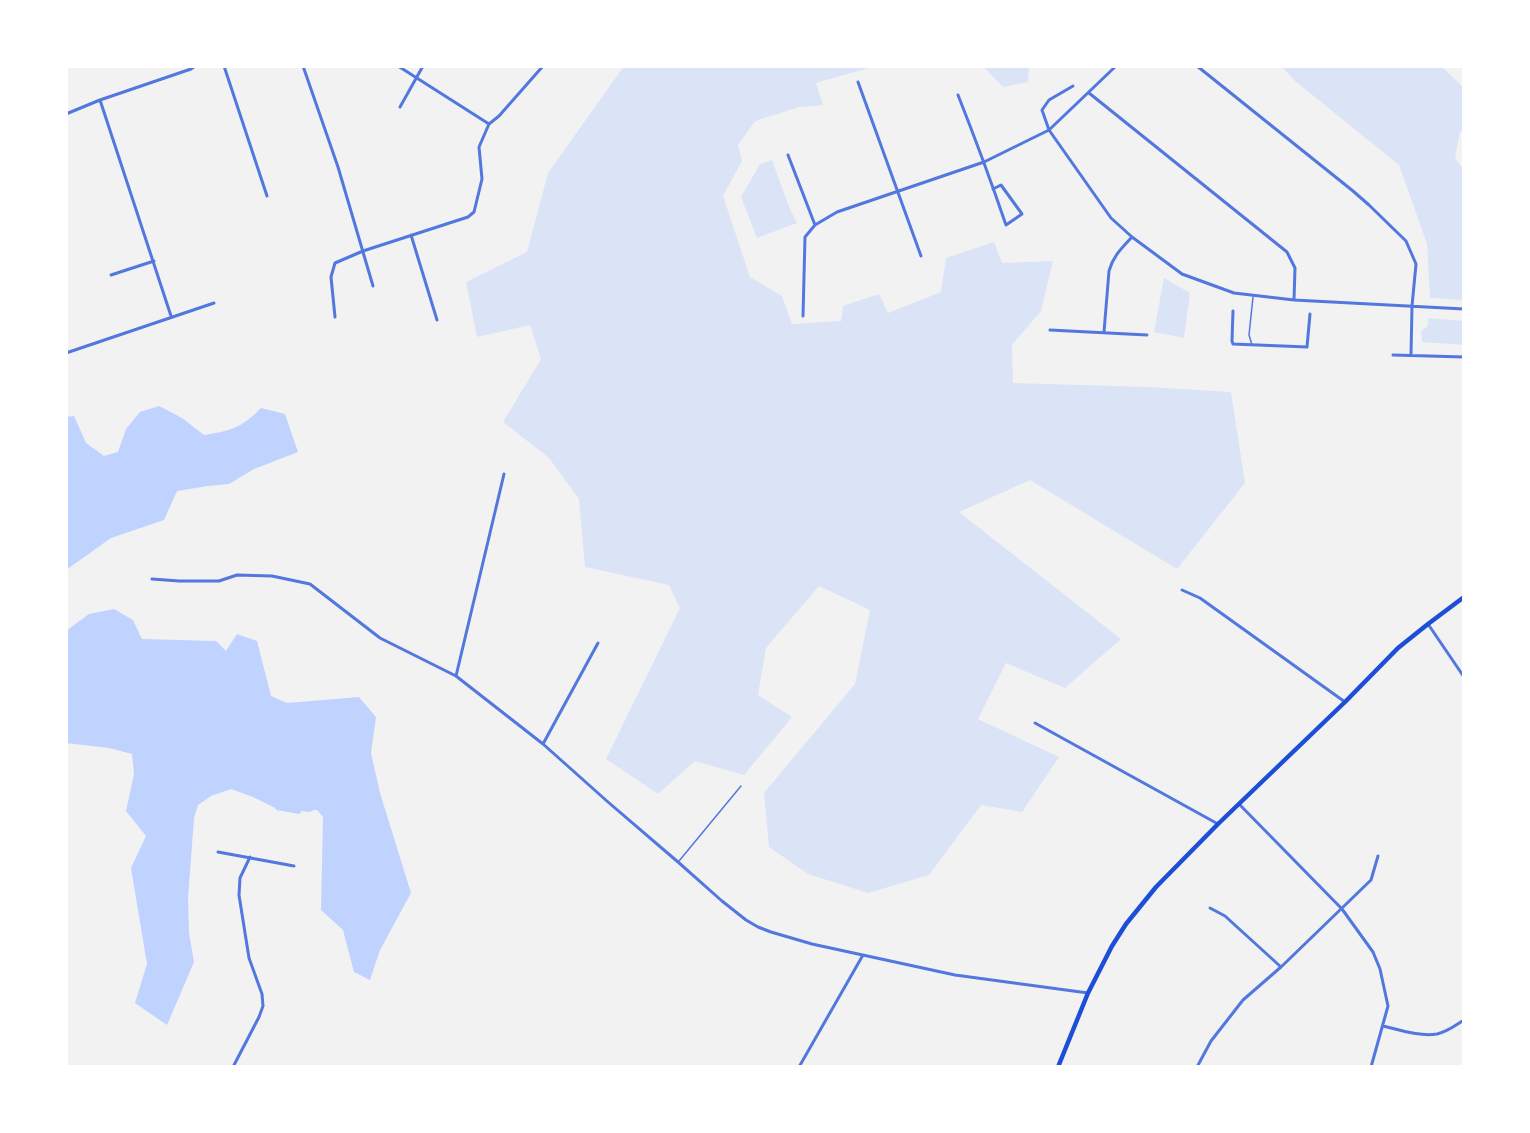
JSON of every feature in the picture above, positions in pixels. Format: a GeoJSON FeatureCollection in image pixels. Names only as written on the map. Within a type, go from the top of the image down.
{"type":"FeatureCollection","features":[{"type":"Feature","properties":{"kind":"main road"},"geometry":{"type":"LineString","coordinates":[[1058,1067],[1088,993],[1112,946],[1126,924],[1156,887],[1398,648],[1464,597]]}},
{"type":"Feature","properties":{"kind":"street"},"geometry":{"type":"LineString","coordinates":[[66,114],[195,66]]}},
{"type":"Feature","properties":{"kind":"street"},"geometry":{"type":"LineString","coordinates":[[224,66],[267,196]]}},
{"type":"Feature","properties":{"kind":"street"},"geometry":{"type":"LineString","coordinates":[[303,66],[338,167],[373,286]]}},
{"type":"Feature","properties":{"kind":"street"},"geometry":{"type":"LineString","coordinates":[[398,66],[489,124]]}},
{"type":"Feature","properties":{"kind":"street"},"geometry":{"type":"LineString","coordinates":[[400,107],[423,66]]}},
{"type":"Feature","properties":{"kind":"street"},"geometry":{"type":"LineString","coordinates":[[335,317],[331,277],[335,263],[363,251],[468,217],[474,212],[482,179],[479,147],[489,124],[543,66]]}},
{"type":"Feature","properties":{"kind":"street"},"geometry":{"type":"LineString","coordinates":[[803,316],[805,237],[815,225],[837,212],[984,162],[1049,130],[1116,66]]}},
{"type":"Feature","properties":{"kind":"street"},"geometry":{"type":"LineString","coordinates":[[1197,66],[1353,191],[1406,241],[1416,264],[1411,355]]}},
{"type":"Feature","properties":{"kind":"street"},"geometry":{"type":"LineString","coordinates":[[858,82],[921,256]]}},
{"type":"Feature","properties":{"kind":"street"},"geometry":{"type":"LineString","coordinates":[[1073,86],[1049,100],[1042,110],[1049,130],[1112,218],[1132,237],[1182,274],[1234,293],[1253,296],[1464,309]]}},
{"type":"Feature","properties":{"kind":"street"},"geometry":{"type":"LineString","coordinates":[[1089,93],[1287,252],[1295,268],[1294,300]]}},
{"type":"Feature","properties":{"kind":"street"},"geometry":{"type":"LineString","coordinates":[[958,95],[1006,225],[1022,214],[1001,185],[993,189]]}},
{"type":"Feature","properties":{"kind":"street"},"geometry":{"type":"LineString","coordinates":[[100,100],[171,316]]}},
{"type":"Feature","properties":{"kind":"street"},"geometry":{"type":"LineString","coordinates":[[788,155],[815,225]]}},
{"type":"Feature","properties":{"kind":"street"},"geometry":{"type":"LineString","coordinates":[[411,235],[437,320]]}},
{"type":"Feature","properties":{"kind":"street"},"geometry":{"type":"LineString","coordinates":[[1104,332],[1109,271],[1115,256],[1132,237]]}},
{"type":"Feature","properties":{"kind":"street"},"geometry":{"type":"LineString","coordinates":[[111,274],[154,261]]}},
{"type":"Feature","properties":{"kind":"street"},"geometry":{"type":"LineString","coordinates":[[66,353],[214,303]]}},
{"type":"Feature","properties":{"kind":"street"},"geometry":{"type":"LineString","coordinates":[[1233,312],[1232,342],[1234,344],[1307,347],[1310,314]]}},
{"type":"Feature","properties":{"kind":"street"},"geometry":{"type":"LineString","coordinates":[[1050,330],[1148,335]]}},
{"type":"Feature","properties":{"kind":"street"},"geometry":{"type":"LineString","coordinates":[[1393,355],[1464,357]]}},
{"type":"Feature","properties":{"kind":"street"},"geometry":{"type":"LineString","coordinates":[[456,676],[504,474]]}},
{"type":"Feature","properties":{"kind":"street"},"geometry":{"type":"LineString","coordinates":[[152,579],[219,581],[237,575],[272,576],[310,584],[380,638],[456,676],[543,744],[722,901],[758,927],[813,944],[955,975],[1088,993]]}},
{"type":"Feature","properties":{"kind":"street"},"geometry":{"type":"LineString","coordinates":[[1182,590],[1200,598],[1345,702]]}},
{"type":"Feature","properties":{"kind":"street"},"geometry":{"type":"LineString","coordinates":[[1428,624],[1464,677]]}},
{"type":"Feature","properties":{"kind":"street"},"geometry":{"type":"LineString","coordinates":[[543,744],[598,643]]}},
{"type":"Feature","properties":{"kind":"street"},"geometry":{"type":"LineString","coordinates":[[1035,723],[1218,825]]}},
{"type":"Feature","properties":{"kind":"street"},"geometry":{"type":"LineString","coordinates":[[1239,804],[1342,909],[1373,952],[1380,969],[1388,1006],[1371,1067]]}},
{"type":"Feature","properties":{"kind":"street"},"geometry":{"type":"LineString","coordinates":[[218,852],[294,866]]}},
{"type":"Feature","properties":{"kind":"street"},"geometry":{"type":"LineString","coordinates":[[1197,1067],[1211,1041],[1243,1000],[1281,967],[1371,880],[1378,856]]}},
{"type":"Feature","properties":{"kind":"street"},"geometry":{"type":"LineString","coordinates":[[233,1067],[263,1006],[249,958],[239,895],[240,878],[250,857]]}},
{"type":"Feature","properties":{"kind":"street"},"geometry":{"type":"LineString","coordinates":[[1210,908],[1225,916],[1281,967]]}},
{"type":"Feature","properties":{"kind":"street"},"geometry":{"type":"LineString","coordinates":[[799,1067],[863,955]]}},
{"type":"Feature","properties":{"kind":"street"},"geometry":{"type":"LineString","coordinates":[[1383,1026],[1411,1033],[1436,1034],[1464,1020]]}},
{"type":"Feature","properties":{"kind":"lane"},"geometry":{"type":"LineString","coordinates":[[1252,345],[1249,335],[1253,296]]}},
{"type":"Feature","properties":{"kind":"lane"},"geometry":{"type":"LineString","coordinates":[[678,862],[741,786]]}},
{"type":"Feature","properties":{"kind":"shaded area"},"geometry":{"type":"Polygon","coordinates":[[[624,66],[876,66],[816,83],[823,105],[799,107],[755,121],[738,145],[742,161],[723,196],[750,277],[782,296],[792,324],[841,321],[843,306],[879,294],[888,313],[941,292],[946,258],[994,242],[1002,263],[1053,261],[1041,311],[1012,345],[1013,383],[1231,392],[1245,483],[1177,569],[1030,480],[959,512],[1121,639],[1065,688],[1006,663],[978,719],[1059,757],[1022,812],[981,805],[929,875],[868,893],[808,874],[769,847],[764,793],[855,684],[870,610],[819,586],[766,648],[758,695],[792,717],[744,775],[695,761],[658,794],[606,759],[680,608],[669,585],[585,567],[579,499],[549,458],[503,422],[541,359],[530,325],[477,337],[466,282],[527,252],[548,173],[624,66]]]}},
{"type":"Feature","properties":{"kind":"shaded area"},"geometry":{"type":"Polygon","coordinates":[[[983,66],[1029,66],[1028,82],[1003,87],[983,66]]]}},
{"type":"Feature","properties":{"kind":"shaded area"},"geometry":{"type":"Polygon","coordinates":[[[1281,66],[1441,66],[1464,88],[1464,128],[1460,132],[1455,158],[1464,170],[1464,300],[1430,298],[1427,244],[1399,165],[1295,81],[1281,66]]]}},
{"type":"Feature","properties":{"kind":"shaded area"},"geometry":{"type":"Polygon","coordinates":[[[772,160],[797,223],[757,238],[741,197],[760,164],[772,160]]]}},
{"type":"Feature","properties":{"kind":"shaded area"},"geometry":{"type":"Polygon","coordinates":[[[1164,278],[1190,293],[1184,338],[1154,332],[1164,278]]]}},
{"type":"Feature","properties":{"kind":"shaded area"},"geometry":{"type":"Polygon","coordinates":[[[1428,318],[1464,321],[1464,345],[1422,342],[1421,331],[1428,326],[1428,318]]]}},
{"type":"Feature","properties":{"kind":"water"},"geometry":{"type":"Polygon","coordinates":[[[159,406],[182,418],[204,435],[235,428],[261,408],[285,414],[298,452],[254,469],[229,484],[177,491],[164,520],[111,538],[66,570],[66,417],[74,416],[86,443],[104,456],[118,452],[126,429],[140,412],[159,406]]]}},
{"type":"Feature","properties":{"kind":"water"},"geometry":{"type":"Polygon","coordinates":[[[114,609],[133,620],[142,639],[216,641],[226,651],[237,634],[257,641],[271,696],[287,703],[359,697],[376,717],[371,753],[380,793],[411,893],[380,950],[370,980],[354,972],[343,930],[321,910],[323,817],[317,810],[301,811],[300,814],[276,810],[253,797],[231,789],[211,796],[198,805],[194,818],[188,898],[189,933],[194,962],[167,1025],[135,1003],[147,964],[131,868],[146,836],[126,811],[134,774],[132,754],[109,748],[66,743],[66,631],[89,614],[114,609]]]}}]}
